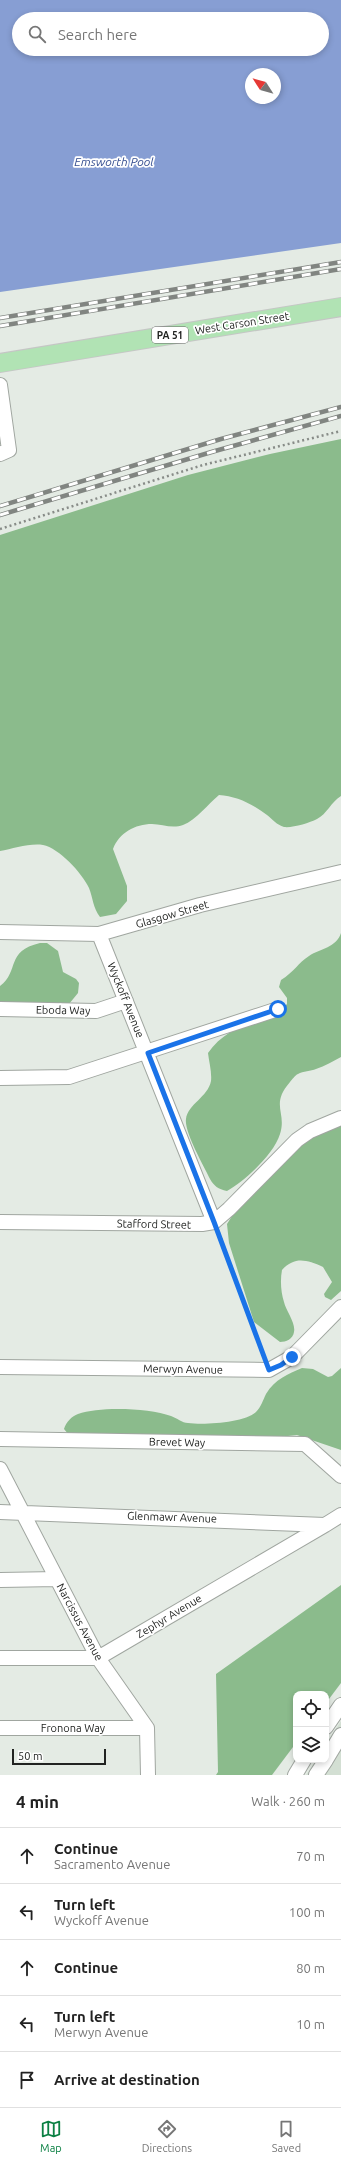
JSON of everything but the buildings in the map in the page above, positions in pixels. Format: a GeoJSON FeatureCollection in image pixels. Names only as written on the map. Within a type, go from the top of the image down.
{"type":"FeatureCollection","features":[{"type":"Feature","properties":{"kind":"main road","name":"West Carson Street"},"geometry":{"type":"LineString","coordinates":[[0,363],[341,307]]}},
{"type":"Feature","properties":{"kind":"street"},"geometry":{"type":"LineString","coordinates":[[0,385],[4,452]]}},
{"type":"Feature","properties":{"kind":"street","name":"Glasgow Street"},"geometry":{"type":"LineString","coordinates":[[0,932],[99,934],[200,905],[341,872]]}},
{"type":"Feature","properties":{"kind":"street","name":"Wyckoff Avenue"},"geometry":{"type":"LineString","coordinates":[[99,934],[148,1053],[214,1222]]}},
{"type":"Feature","properties":{"kind":"street","name":"Eboda Way"},"geometry":{"type":"LineString","coordinates":[[0,1009],[96,1011],[126,1001]]}},
{"type":"Feature","properties":{"kind":"street"},"geometry":{"type":"LineString","coordinates":[[0,1078],[69,1077],[148,1053],[278,1009]]}},
{"type":"Feature","properties":{"kind":"street"},"geometry":{"type":"LineString","coordinates":[[214,1222],[297,1140],[310,1131],[341,1118]]}},
{"type":"Feature","properties":{"kind":"street","name":"Stafford Street"},"geometry":{"type":"LineString","coordinates":[[0,1222],[202,1224],[214,1222]]}},
{"type":"Feature","properties":{"kind":"street","name":"Merwyn Avenue"},"geometry":{"type":"LineString","coordinates":[[0,1367],[269,1370],[281,1365],[292,1357],[341,1307]]}},
{"type":"Feature","properties":{"kind":"street","name":"Brevet Way"},"geometry":{"type":"LineString","coordinates":[[0,1439],[305,1444],[341,1476]]}},
{"type":"Feature","properties":{"kind":"street","name":"Narcissus Avenue"},"geometry":{"type":"LineString","coordinates":[[0,1469],[24,1512],[98,1658],[147,1728]]}},
{"type":"Feature","properties":{"kind":"street","name":"Glenmawr Avenue"},"geometry":{"type":"LineString","coordinates":[[0,1512],[325,1525]]}},
{"type":"Feature","properties":{"kind":"street"},"geometry":{"type":"LineString","coordinates":[[325,1525],[341,1515]]}},
{"type":"Feature","properties":{"kind":"street","name":"Zephyr Avenue"},"geometry":{"type":"LineString","coordinates":[[98,1658],[325,1525]]}},
{"type":"Feature","properties":{"kind":"street"},"geometry":{"type":"LineString","coordinates":[[0,1580],[57,1579]]}},
{"type":"Feature","properties":{"kind":"street"},"geometry":{"type":"LineString","coordinates":[[0,1658],[98,1658]]}},
{"type":"Feature","properties":{"kind":"street"},"geometry":{"type":"LineString","coordinates":[[329,1723],[341,1705]]}},
{"type":"Feature","properties":{"kind":"street","name":"Fronona Way"},"geometry":{"type":"LineString","coordinates":[[0,1728],[147,1728]]}},
{"type":"Feature","properties":{"kind":"street"},"geometry":{"type":"LineString","coordinates":[[147,1728],[148,1775]]}},
{"type":"Feature","properties":{"kind":"street"},"geometry":{"type":"LineString","coordinates":[[329,1755],[341,1735]]}},
{"type":"Feature","properties":{"kind":"street"},"geometry":{"type":"LineString","coordinates":[[295,1775],[302,1763]]}},
{"type":"Feature","properties":{"kind":"street"},"geometry":{"type":"LineString","coordinates":[[316,1775],[324,1763]]}},
{"type":"Feature","properties":{"kind":"path"},"geometry":{"type":"LineString","coordinates":[[0,529],[203,465],[341,431]]}},
{"type":"Feature","properties":{"kind":"path"},"geometry":{"type":"LineString","coordinates":[[214,1222],[269,1370]]}},
{"type":"Feature","properties":{"kind":"shaded area"},"geometry":{"type":"Polygon","coordinates":[[[341,1721],[341,1775],[306,1775],[314,1763],[329,1763],[329,1739],[341,1721]]]}},
{"type":"Feature","properties":{"kind":"green space"},"geometry":{"type":"Polygon","coordinates":[[[341,439],[341,796],[334,801],[317,819],[292,827],[284,827],[279,825],[262,811],[244,801],[219,795],[197,816],[183,825],[171,826],[146,824],[128,830],[119,838],[113,849],[127,886],[127,901],[116,914],[100,917],[86,882],[76,869],[56,851],[43,845],[27,845],[0,851],[0,535],[188,475],[270,454],[341,439]]]}},
{"type":"Feature","properties":{"kind":"green space"},"geometry":{"type":"Polygon","coordinates":[[[341,933],[341,1057],[319,1068],[300,1073],[295,1076],[284,1090],[281,1097],[280,1108],[282,1126],[277,1142],[272,1150],[242,1181],[227,1191],[219,1188],[210,1179],[199,1158],[186,1125],[186,1119],[190,1109],[206,1092],[211,1081],[208,1053],[213,1046],[232,1031],[275,1012],[287,1004],[287,998],[279,987],[281,980],[309,956],[336,942],[341,933]]]}},
{"type":"Feature","properties":{"kind":"green space"},"geometry":{"type":"Polygon","coordinates":[[[40,943],[47,943],[58,951],[63,972],[76,979],[79,983],[78,993],[69,1004],[0,1005],[0,986],[10,974],[17,956],[29,947],[40,943]]]}},
{"type":"Feature","properties":{"kind":"green space"},"geometry":{"type":"Polygon","coordinates":[[[341,1124],[341,1291],[331,1300],[325,1297],[324,1294],[332,1282],[323,1267],[312,1263],[306,1261],[296,1261],[282,1270],[281,1278],[283,1298],[294,1325],[294,1332],[289,1340],[280,1342],[254,1322],[229,1243],[227,1224],[232,1216],[311,1136],[341,1124]]]}},
{"type":"Feature","properties":{"kind":"green space"},"geometry":{"type":"Polygon","coordinates":[[[302,1368],[313,1369],[328,1377],[332,1376],[341,1368],[341,1450],[297,1435],[279,1437],[69,1435],[64,1429],[71,1418],[76,1415],[87,1411],[111,1409],[162,1413],[186,1423],[195,1424],[243,1419],[256,1412],[273,1384],[302,1368]]]}},
{"type":"Feature","properties":{"kind":"green space"},"geometry":{"type":"Polygon","coordinates":[[[341,1585],[341,1683],[329,1699],[329,1691],[293,1691],[293,1747],[272,1775],[216,1775],[218,1772],[216,1674],[341,1585]]]}},
{"type":"Feature","properties":{"kind":"water","name":"Emsworth Pool"},"geometry":{"type":"Polygon","coordinates":[[[0,0],[341,0],[341,243],[0,292],[0,0]]]}},
{"type":"Feature","properties":{"kind":"railway"},"geometry":{"type":"LineString","coordinates":[[0,318],[341,262]]}},
{"type":"Feature","properties":{"kind":"railway"},"geometry":{"type":"LineString","coordinates":[[0,326],[341,269]]}},
{"type":"Feature","properties":{"kind":"railway"},"geometry":{"type":"LineString","coordinates":[[0,506],[221,439],[341,407]]}},
{"type":"Feature","properties":{"kind":"railway"},"geometry":{"type":"LineString","coordinates":[[0,515],[215,451],[341,416]]}},
{"type":"Feature","properties":{"kind":"route"},"geometry":{"type":"LineString","coordinates":[[278,1009],[148,1053],[214,1222],[269,1370],[281,1365],[292,1357]]}}]}
